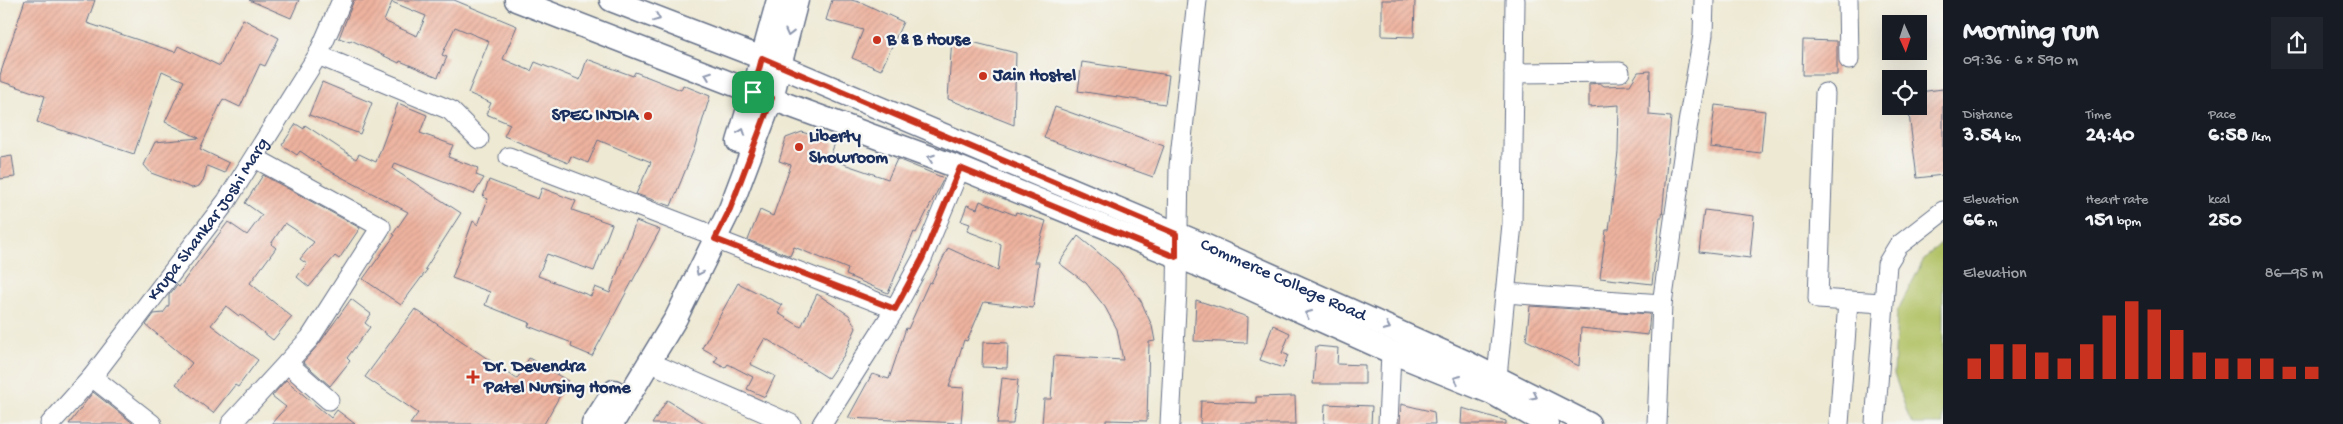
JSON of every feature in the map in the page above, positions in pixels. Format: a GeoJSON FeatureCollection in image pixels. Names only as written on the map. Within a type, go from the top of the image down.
{"type":"FeatureCollection","features":[{"type":"Feature","properties":{"kind":"main road","name":"Commerce College Road"},"geometry":{"type":"LineString","coordinates":[[516,0],[762,95],[960,168],[1176,257],[1391,352],[1494,385],[1547,424]]}},
{"type":"Feature","properties":{"kind":"main road","name":"Commerce College Road"},"geometry":{"type":"LineString","coordinates":[[612,0],[771,62],[1176,234],[1494,385],[1589,424]]}},
{"type":"Feature","properties":{"kind":"main road"},"geometry":{"type":"LineString","coordinates":[[771,62],[778,0]]}},
{"type":"Feature","properties":{"kind":"main road"},"geometry":{"type":"LineString","coordinates":[[593,424],[708,235],[730,209],[771,62],[797,0]]}},
{"type":"Feature","properties":{"kind":"main road"},"geometry":{"type":"LineString","coordinates":[[612,424],[676,318],[708,235]]}},
{"type":"Feature","properties":{"kind":"street","name":"Krupa Shankar Joshi Marg"},"geometry":{"type":"LineString","coordinates":[[50,424],[92,377],[226,202],[318,56],[342,0]]}},
{"type":"Feature","properties":{"kind":"street"},"geometry":{"type":"LineString","coordinates":[[1170,424],[1177,290],[1176,234],[1179,166],[1197,0]]}},
{"type":"Feature","properties":{"kind":"street"},"geometry":{"type":"LineString","coordinates":[[1494,385],[1512,224],[1515,0]]}},
{"type":"Feature","properties":{"kind":"street"},"geometry":{"type":"LineString","coordinates":[[1657,424],[1662,304],[1687,129],[1703,35],[1704,0]]}},
{"type":"Feature","properties":{"kind":"street"},"geometry":{"type":"LineString","coordinates":[[1848,0],[1849,60]]}},
{"type":"Feature","properties":{"kind":"street"},"geometry":{"type":"LineString","coordinates":[[318,56],[450,110],[479,139]]}},
{"type":"Feature","properties":{"kind":"street"},"geometry":{"type":"LineString","coordinates":[[1514,72],[1620,72]]}},
{"type":"Feature","properties":{"kind":"street"},"geometry":{"type":"LineString","coordinates":[[1825,93],[1818,299],[1883,303]]}},
{"type":"Feature","properties":{"kind":"street"},"geometry":{"type":"LineString","coordinates":[[509,157],[895,309]]}},
{"type":"Feature","properties":{"kind":"street"},"geometry":{"type":"LineString","coordinates":[[230,424],[310,338],[381,227],[255,158]]}},
{"type":"Feature","properties":{"kind":"street"},"geometry":{"type":"LineString","coordinates":[[822,424],[895,309],[922,259],[960,168]]}},
{"type":"Feature","properties":{"kind":"street"},"geometry":{"type":"LineString","coordinates":[[1875,424],[1886,264],[1898,246],[1943,211]]}},
{"type":"Feature","properties":{"kind":"street"},"geometry":{"type":"LineString","coordinates":[[1505,293],[1662,304]]}},
{"type":"Feature","properties":{"kind":"street"},"geometry":{"type":"LineString","coordinates":[[1839,424],[1848,302]]}},
{"type":"Feature","properties":{"kind":"street"},"geometry":{"type":"LineString","coordinates":[[1388,424],[1391,352]]}},
{"type":"Feature","properties":{"kind":"street"},"geometry":{"type":"LineString","coordinates":[[649,362],[791,424]]}},
{"type":"Feature","properties":{"kind":"street"},"geometry":{"type":"LineString","coordinates":[[287,363],[329,400]]}},
{"type":"Feature","properties":{"kind":"street"},"geometry":{"type":"LineString","coordinates":[[92,377],[152,424]]}},
{"type":"Feature","properties":{"kind":"green space"},"geometry":{"type":"Polygon","coordinates":[[[1943,241],[1943,424],[1913,424],[1909,418],[1894,374],[1897,312],[1924,259],[1943,241]]]}},
{"type":"Feature","properties":{"kind":"building"},"geometry":{"type":"Polygon","coordinates":[[[25,0],[95,0],[87,23],[175,52],[178,46],[220,66],[243,19],[279,38],[265,66],[260,64],[240,107],[223,99],[200,149],[229,163],[224,173],[207,166],[204,179],[199,186],[192,188],[151,173],[144,165],[155,142],[199,138],[165,122],[184,81],[162,71],[134,154],[37,122],[45,96],[0,81],[0,75],[25,0]]]}},
{"type":"Feature","properties":{"kind":"building"},"geometry":{"type":"Polygon","coordinates":[[[249,0],[299,0],[291,18],[249,0]]]}},
{"type":"Feature","properties":{"kind":"building"},"geometry":{"type":"Polygon","coordinates":[[[354,0],[454,0],[517,26],[503,59],[531,71],[535,62],[580,80],[587,59],[633,76],[635,72],[681,90],[683,85],[710,96],[694,149],[671,206],[636,194],[651,162],[598,140],[588,163],[571,156],[568,163],[504,136],[510,124],[486,114],[491,103],[468,93],[489,41],[455,27],[442,55],[447,57],[438,77],[400,61],[399,63],[351,40],[350,42],[339,38],[354,0]],[[392,2],[384,21],[417,36],[426,16],[392,2]]]}},
{"type":"Feature","properties":{"kind":"building","name":"B & B House"},"geometry":{"type":"Polygon","coordinates":[[[832,0],[851,0],[863,3],[903,22],[881,70],[852,58],[863,30],[826,20],[832,0]]]}},
{"type":"Feature","properties":{"kind":"building"},"geometry":{"type":"Polygon","coordinates":[[[1382,0],[1415,0],[1414,37],[1382,36],[1382,0]]]}},
{"type":"Feature","properties":{"kind":"building","name":"Jain Hostel"},"geometry":{"type":"Polygon","coordinates":[[[952,37],[1016,53],[1014,125],[948,99],[952,37]]]}},
{"type":"Feature","properties":{"kind":"building"},"geometry":{"type":"Polygon","coordinates":[[[1803,40],[1837,41],[1837,75],[1802,75],[1803,40]]]}},
{"type":"Feature","properties":{"kind":"building"},"geometry":{"type":"Polygon","coordinates":[[[1082,62],[1169,75],[1165,104],[1078,91],[1082,62]]]}},
{"type":"Feature","properties":{"kind":"building"},"geometry":{"type":"Polygon","coordinates":[[[1650,71],[1649,115],[1671,117],[1662,217],[1660,217],[1652,284],[1600,278],[1606,230],[1609,230],[1618,152],[1619,105],[1589,107],[1589,84],[1600,83],[1604,86],[1630,85],[1638,72],[1650,71]]]}},
{"type":"Feature","properties":{"kind":"building"},"geometry":{"type":"Polygon","coordinates":[[[322,82],[372,103],[360,134],[309,115],[322,82]]]}},
{"type":"Feature","properties":{"kind":"building"},"geometry":{"type":"Polygon","coordinates":[[[1943,89],[1943,175],[1917,178],[1909,115],[1927,115],[1927,91],[1943,89]]]}},
{"type":"Feature","properties":{"kind":"building"},"geometry":{"type":"Polygon","coordinates":[[[398,103],[427,115],[420,133],[453,145],[448,157],[478,168],[476,175],[484,178],[474,194],[395,163],[393,169],[461,213],[425,269],[427,270],[401,305],[363,279],[395,235],[393,234],[408,212],[326,169],[300,151],[297,155],[282,145],[296,124],[304,129],[305,125],[356,159],[359,154],[376,162],[398,103]]]}},
{"type":"Feature","properties":{"kind":"building"},"geometry":{"type":"Polygon","coordinates":[[[1715,105],[1765,111],[1761,153],[1710,147],[1715,105]]]}},
{"type":"Feature","properties":{"kind":"building"},"geometry":{"type":"Polygon","coordinates":[[[1055,107],[1164,146],[1153,177],[1044,138],[1055,107]]]}},
{"type":"Feature","properties":{"kind":"building"},"geometry":{"type":"Polygon","coordinates":[[[802,132],[835,143],[829,159],[888,179],[897,159],[944,178],[916,233],[914,232],[888,293],[846,275],[848,269],[794,247],[790,256],[748,240],[760,210],[773,216],[791,165],[779,161],[786,138],[802,132]]]}},
{"type":"Feature","properties":{"kind":"building"},"geometry":{"type":"Polygon","coordinates":[[[12,156],[15,177],[0,179],[0,158],[12,156]]]}},
{"type":"Feature","properties":{"kind":"building"},"geometry":{"type":"Polygon","coordinates":[[[263,175],[360,228],[339,259],[335,256],[309,287],[297,277],[307,264],[300,259],[314,242],[285,223],[271,244],[276,248],[250,283],[292,317],[273,340],[240,314],[239,316],[226,306],[211,325],[258,360],[238,387],[235,385],[213,413],[176,384],[192,363],[146,325],[154,314],[163,313],[169,305],[169,295],[177,285],[179,287],[228,222],[247,235],[262,215],[245,203],[263,175]]]}},
{"type":"Feature","properties":{"kind":"building"},"geometry":{"type":"Polygon","coordinates":[[[489,180],[538,199],[542,188],[576,201],[572,210],[612,224],[594,271],[547,254],[538,276],[591,296],[595,287],[610,293],[636,221],[660,230],[592,356],[571,347],[572,343],[528,326],[530,323],[485,305],[490,292],[452,278],[473,221],[478,225],[488,199],[483,197],[489,180]]]}},
{"type":"Feature","properties":{"kind":"building"},"geometry":{"type":"Polygon","coordinates":[[[980,201],[1015,215],[1016,212],[1046,221],[1034,262],[1039,262],[1033,308],[984,302],[967,341],[964,340],[949,387],[964,388],[961,423],[848,418],[872,374],[889,379],[906,328],[908,329],[929,282],[931,283],[948,248],[998,271],[1001,244],[967,231],[970,224],[961,221],[967,205],[977,209],[980,201]]]}},
{"type":"Feature","properties":{"kind":"building"},"geometry":{"type":"Polygon","coordinates":[[[1704,210],[1754,216],[1750,258],[1699,252],[1704,210]]]}},
{"type":"Feature","properties":{"kind":"building"},"geometry":{"type":"Polygon","coordinates":[[[1078,236],[1118,269],[1141,301],[1152,326],[1155,341],[1149,342],[1147,421],[1106,420],[1106,424],[1042,424],[1044,399],[1051,399],[1054,356],[1123,360],[1117,329],[1105,307],[1086,283],[1059,263],[1078,236]]]}},
{"type":"Feature","properties":{"kind":"building"},"geometry":{"type":"Polygon","coordinates":[[[738,283],[782,305],[778,313],[801,327],[817,294],[849,315],[856,328],[844,355],[828,378],[765,338],[750,364],[775,376],[765,397],[747,389],[753,377],[728,364],[725,368],[714,362],[718,357],[702,348],[738,283]]]}},
{"type":"Feature","properties":{"kind":"building"},"geometry":{"type":"Polygon","coordinates":[[[351,299],[371,314],[365,323],[370,327],[347,358],[350,361],[330,386],[303,362],[319,344],[351,299]]]}},
{"type":"Feature","properties":{"kind":"building"},"geometry":{"type":"Polygon","coordinates":[[[1196,300],[1248,317],[1247,343],[1194,341],[1196,300]]]}},
{"type":"Feature","properties":{"kind":"building"},"geometry":{"type":"Polygon","coordinates":[[[1530,306],[1650,314],[1648,335],[1581,328],[1579,366],[1526,340],[1530,306]]]}},
{"type":"Feature","properties":{"kind":"building"},"geometry":{"type":"Polygon","coordinates":[[[415,309],[517,379],[529,358],[568,381],[544,424],[410,424],[418,413],[365,377],[415,309]]]}},
{"type":"Feature","properties":{"kind":"building"},"geometry":{"type":"Polygon","coordinates":[[[1273,325],[1290,333],[1282,353],[1288,355],[1283,368],[1260,360],[1273,325]]]}},
{"type":"Feature","properties":{"kind":"building"},"geometry":{"type":"Polygon","coordinates":[[[983,342],[1008,343],[1007,368],[982,367],[983,342]]]}},
{"type":"Feature","properties":{"kind":"building"},"geometry":{"type":"Polygon","coordinates":[[[1316,346],[1338,348],[1337,364],[1365,365],[1365,384],[1313,384],[1316,346]]]}},
{"type":"Feature","properties":{"kind":"building"},"geometry":{"type":"Polygon","coordinates":[[[1002,378],[1018,380],[1013,424],[997,424],[1002,378]]]}},
{"type":"Feature","properties":{"kind":"building"},"geometry":{"type":"Polygon","coordinates":[[[286,380],[331,418],[337,410],[355,424],[271,424],[286,407],[272,396],[286,380]]]}},
{"type":"Feature","properties":{"kind":"building"},"geometry":{"type":"Polygon","coordinates":[[[93,392],[134,424],[69,424],[93,392]]]}},
{"type":"Feature","properties":{"kind":"building"},"geometry":{"type":"Polygon","coordinates":[[[1295,396],[1296,424],[1200,424],[1201,401],[1256,403],[1256,397],[1295,396]]]}},
{"type":"Feature","properties":{"kind":"building"},"geometry":{"type":"Polygon","coordinates":[[[667,400],[706,424],[652,424],[667,400]]]}},
{"type":"Feature","properties":{"kind":"building"},"geometry":{"type":"Polygon","coordinates":[[[1325,404],[1372,406],[1371,424],[1324,424],[1325,404]]]}},
{"type":"Feature","properties":{"kind":"building"},"geometry":{"type":"Polygon","coordinates":[[[1401,404],[1434,412],[1435,424],[1400,424],[1401,404]]]}},
{"type":"Feature","properties":{"kind":"building"},"geometry":{"type":"Polygon","coordinates":[[[1462,408],[1506,421],[1506,424],[1461,424],[1462,408]]]}},
{"type":"Feature","properties":{"kind":"place","name":"B & B House"},"geometry":{"type":"Point","coordinates":[877,40]}},
{"type":"Feature","properties":{"kind":"place","name":"Jain Hostel"},"geometry":{"type":"Point","coordinates":[983,76]}},
{"type":"Feature","properties":{"kind":"place","name":"SPEC INDIA"},"geometry":{"type":"Point","coordinates":[648,116]}},
{"type":"Feature","properties":{"kind":"place","name":"Liberty Showroom"},"geometry":{"type":"Point","coordinates":[799,147]}},
{"type":"Feature","properties":{"kind":"place","name":"Dr. Devendra Patel Nursing Home"},"geometry":{"type":"Point","coordinates":[473,377]}},
{"type":"Feature","properties":{"kind":"route"},"geometry":{"type":"LineString","coordinates":[[762,58],[1176,234],[1176,257],[960,168],[922,259],[895,309],[715,239],[730,209],[772,98],[753,92],[762,58]]}}]}
